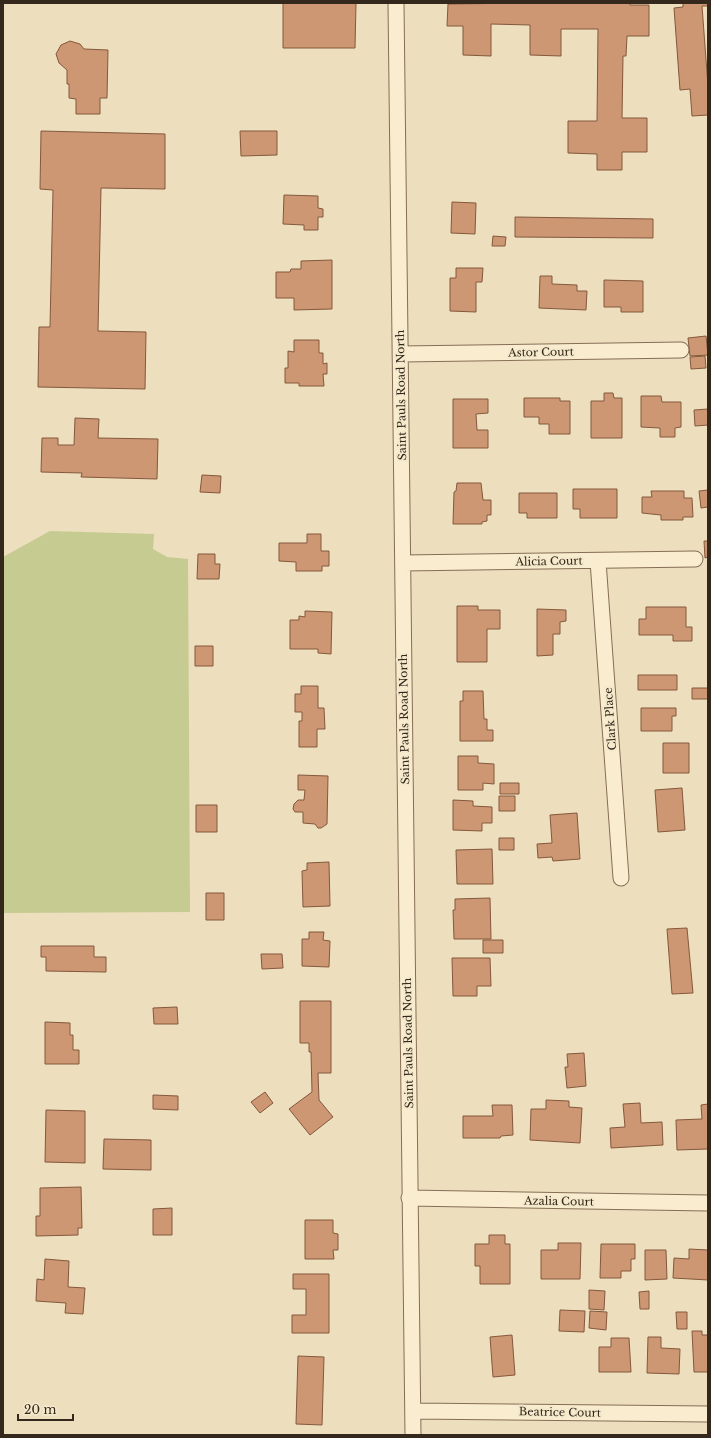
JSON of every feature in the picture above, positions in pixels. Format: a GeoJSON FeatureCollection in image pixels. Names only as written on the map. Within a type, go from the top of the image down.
{"type":"FeatureCollection","features":[{"type":"Feature","properties":{"kind":"street","name":"Saint Pauls Road North"},"geometry":{"type":"LineString","coordinates":[[396,3],[396,141],[403,563],[409,1198],[413,1435]]}},
{"type":"Feature","properties":{"kind":"street","name":"Astor Court"},"geometry":{"type":"LineString","coordinates":[[400,354],[681,350]]}},
{"type":"Feature","properties":{"kind":"street","name":"Alicia Court"},"geometry":{"type":"LineString","coordinates":[[403,563],[695,559]]}},
{"type":"Feature","properties":{"kind":"street","name":"Clark Place"},"geometry":{"type":"LineString","coordinates":[[598,561],[620,878]]}},
{"type":"Feature","properties":{"kind":"street","name":"Azalia Court"},"geometry":{"type":"LineString","coordinates":[[409,1198],[708,1203]]}},
{"type":"Feature","properties":{"kind":"street","name":"Beatrice Court"},"geometry":{"type":"LineString","coordinates":[[413,1411],[708,1414]]}},
{"type":"Feature","properties":{"kind":"green space"},"geometry":{"type":"Polygon","coordinates":[[[50,531],[154,534],[153,549],[167,557],[188,559],[190,912],[3,913],[3,557],[50,531]]]}},
{"type":"Feature","properties":{"kind":"building"},"geometry":{"type":"Polygon","coordinates":[[[283,3],[356,3],[355,48],[283,48],[283,3]]]}},
{"type":"Feature","properties":{"kind":"building"},"geometry":{"type":"Polygon","coordinates":[[[630,3],[630,5],[649,5],[649,36],[627,36],[626,56],[623,56],[622,118],[647,118],[647,152],[622,152],[622,170],[597,170],[597,154],[568,153],[568,121],[597,121],[598,29],[561,29],[561,56],[530,55],[530,25],[491,24],[491,56],[463,55],[463,26],[447,26],[448,4],[630,3]]]}},
{"type":"Feature","properties":{"kind":"building"},"geometry":{"type":"Polygon","coordinates":[[[683,3],[708,3],[708,6],[702,6],[708,86],[708,115],[692,116],[690,89],[680,90],[674,8],[683,7],[683,3]]]}},
{"type":"Feature","properties":{"kind":"building"},"geometry":{"type":"Polygon","coordinates":[[[70,41],[80,44],[84,49],[108,50],[107,98],[100,98],[100,114],[76,114],[76,99],[69,98],[67,70],[59,63],[56,54],[61,45],[70,41]]]}},
{"type":"Feature","properties":{"kind":"building"},"geometry":{"type":"Polygon","coordinates":[[[41,131],[165,134],[165,189],[101,188],[98,331],[146,332],[145,389],[38,387],[39,327],[50,327],[53,190],[40,189],[41,131]]]}},
{"type":"Feature","properties":{"kind":"building"},"geometry":{"type":"Polygon","coordinates":[[[240,131],[277,131],[277,155],[241,156],[240,131]]]}},
{"type":"Feature","properties":{"kind":"building"},"geometry":{"type":"Polygon","coordinates":[[[284,195],[318,196],[318,208],[323,209],[323,217],[318,217],[318,230],[304,230],[304,225],[283,224],[284,195]]]}},
{"type":"Feature","properties":{"kind":"building"},"geometry":{"type":"Polygon","coordinates":[[[452,202],[476,203],[475,234],[451,233],[452,202]]]}},
{"type":"Feature","properties":{"kind":"building"},"geometry":{"type":"Polygon","coordinates":[[[515,217],[653,219],[653,238],[515,237],[515,217]]]}},
{"type":"Feature","properties":{"kind":"building"},"geometry":{"type":"Polygon","coordinates":[[[493,236],[506,237],[505,246],[492,246],[493,236]]]}},
{"type":"Feature","properties":{"kind":"building"},"geometry":{"type":"Polygon","coordinates":[[[332,260],[332,309],[294,310],[294,298],[276,298],[276,272],[290,272],[291,269],[301,269],[301,261],[332,260]]]}},
{"type":"Feature","properties":{"kind":"building"},"geometry":{"type":"Polygon","coordinates":[[[456,268],[483,268],[482,282],[476,282],[476,312],[450,311],[450,278],[456,278],[456,268]]]}},
{"type":"Feature","properties":{"kind":"building"},"geometry":{"type":"Polygon","coordinates":[[[540,276],[552,276],[552,284],[577,285],[577,291],[587,291],[586,310],[539,308],[540,276]]]}},
{"type":"Feature","properties":{"kind":"building"},"geometry":{"type":"Polygon","coordinates":[[[604,280],[643,281],[643,312],[621,312],[621,307],[604,307],[604,280]]]}},
{"type":"Feature","properties":{"kind":"building"},"geometry":{"type":"Polygon","coordinates":[[[706,336],[708,355],[690,356],[688,338],[706,336]]]}},
{"type":"Feature","properties":{"kind":"building"},"geometry":{"type":"Polygon","coordinates":[[[294,340],[319,340],[319,353],[323,353],[323,364],[327,363],[327,374],[323,374],[324,386],[299,386],[299,383],[285,383],[285,368],[288,368],[288,351],[294,352],[294,340]]]}},
{"type":"Feature","properties":{"kind":"building"},"geometry":{"type":"Polygon","coordinates":[[[705,356],[706,368],[691,369],[690,357],[705,356]]]}},
{"type":"Feature","properties":{"kind":"building"},"geometry":{"type":"Polygon","coordinates":[[[604,393],[613,393],[614,398],[622,398],[622,438],[591,438],[591,401],[604,401],[604,393]]]}},
{"type":"Feature","properties":{"kind":"building"},"geometry":{"type":"Polygon","coordinates":[[[641,396],[661,396],[662,402],[681,402],[681,427],[675,428],[675,437],[660,437],[660,428],[641,427],[641,396]]]}},
{"type":"Feature","properties":{"kind":"building"},"geometry":{"type":"Polygon","coordinates":[[[524,398],[560,398],[560,401],[570,401],[570,434],[549,434],[549,424],[539,424],[539,417],[524,417],[524,398]]]}},
{"type":"Feature","properties":{"kind":"building"},"geometry":{"type":"Polygon","coordinates":[[[453,399],[488,399],[488,413],[476,414],[477,430],[488,430],[488,448],[453,448],[453,399]]]}},
{"type":"Feature","properties":{"kind":"building"},"geometry":{"type":"Polygon","coordinates":[[[708,409],[708,425],[695,426],[694,410],[708,409]]]}},
{"type":"Feature","properties":{"kind":"building"},"geometry":{"type":"Polygon","coordinates":[[[75,418],[99,419],[98,438],[158,439],[157,479],[81,477],[82,473],[41,472],[42,438],[58,438],[58,445],[74,445],[75,418]]]}},
{"type":"Feature","properties":{"kind":"building"},"geometry":{"type":"Polygon","coordinates":[[[202,475],[221,476],[220,493],[200,492],[202,475]]]}},
{"type":"Feature","properties":{"kind":"building"},"geometry":{"type":"Polygon","coordinates":[[[457,483],[481,483],[483,500],[491,500],[491,515],[487,515],[487,521],[482,522],[482,524],[453,524],[454,492],[456,491],[457,483]]]}},
{"type":"Feature","properties":{"kind":"building"},"geometry":{"type":"Polygon","coordinates":[[[573,489],[617,489],[617,518],[580,518],[580,509],[573,509],[573,489]]]}},
{"type":"Feature","properties":{"kind":"building"},"geometry":{"type":"Polygon","coordinates":[[[708,490],[708,507],[701,508],[699,491],[708,490]]]}},
{"type":"Feature","properties":{"kind":"building"},"geometry":{"type":"Polygon","coordinates":[[[651,491],[684,491],[684,498],[692,498],[693,517],[683,517],[683,520],[661,520],[661,515],[642,513],[642,497],[652,497],[651,491]]]}},
{"type":"Feature","properties":{"kind":"building"},"geometry":{"type":"Polygon","coordinates":[[[519,493],[557,493],[557,518],[527,518],[527,513],[519,513],[519,493]]]}},
{"type":"Feature","properties":{"kind":"building"},"geometry":{"type":"Polygon","coordinates":[[[307,534],[321,534],[321,551],[329,551],[329,566],[322,566],[322,571],[296,571],[296,562],[279,561],[279,543],[307,543],[307,534]]]}},
{"type":"Feature","properties":{"kind":"building"},"geometry":{"type":"Polygon","coordinates":[[[704,541],[708,541],[708,557],[705,558],[704,541]]]}},
{"type":"Feature","properties":{"kind":"building"},"geometry":{"type":"Polygon","coordinates":[[[198,554],[215,554],[215,564],[220,564],[219,579],[197,579],[198,554]]]}},
{"type":"Feature","properties":{"kind":"building"},"geometry":{"type":"Polygon","coordinates":[[[457,606],[478,606],[478,610],[500,610],[500,629],[487,629],[487,662],[457,662],[457,606]]]}},
{"type":"Feature","properties":{"kind":"building"},"geometry":{"type":"Polygon","coordinates":[[[646,607],[686,607],[686,627],[692,627],[692,641],[673,641],[673,635],[639,635],[639,619],[646,619],[646,607]]]}},
{"type":"Feature","properties":{"kind":"building"},"geometry":{"type":"Polygon","coordinates":[[[537,609],[566,610],[566,621],[560,622],[560,634],[553,634],[553,655],[537,656],[537,609]]]}},
{"type":"Feature","properties":{"kind":"building"},"geometry":{"type":"Polygon","coordinates":[[[305,611],[332,612],[331,654],[318,653],[318,649],[290,649],[290,620],[299,620],[299,616],[305,617],[305,611]]]}},
{"type":"Feature","properties":{"kind":"building"},"geometry":{"type":"Polygon","coordinates":[[[195,646],[213,646],[213,666],[195,666],[195,646]]]}},
{"type":"Feature","properties":{"kind":"building"},"geometry":{"type":"Polygon","coordinates":[[[638,675],[677,675],[677,690],[638,690],[638,675]]]}},
{"type":"Feature","properties":{"kind":"building"},"geometry":{"type":"Polygon","coordinates":[[[301,686],[318,686],[318,708],[324,708],[325,729],[317,729],[317,747],[299,747],[299,721],[302,721],[302,712],[295,712],[295,694],[301,694],[301,686]]]}},
{"type":"Feature","properties":{"kind":"building"},"geometry":{"type":"Polygon","coordinates":[[[692,688],[708,688],[708,699],[692,699],[692,688]]]}},
{"type":"Feature","properties":{"kind":"building"},"geometry":{"type":"Polygon","coordinates":[[[463,691],[483,691],[484,719],[487,719],[487,730],[493,730],[493,741],[460,741],[460,701],[463,701],[463,691]]]}},
{"type":"Feature","properties":{"kind":"building"},"geometry":{"type":"Polygon","coordinates":[[[641,708],[676,708],[676,716],[672,716],[672,731],[641,731],[641,708]]]}},
{"type":"Feature","properties":{"kind":"building"},"geometry":{"type":"Polygon","coordinates":[[[663,743],[689,743],[689,773],[663,773],[663,743]]]}},
{"type":"Feature","properties":{"kind":"building"},"geometry":{"type":"Polygon","coordinates":[[[458,756],[478,756],[478,763],[494,764],[494,784],[483,783],[483,790],[458,790],[458,756]]]}},
{"type":"Feature","properties":{"kind":"building"},"geometry":{"type":"Polygon","coordinates":[[[298,775],[328,776],[327,824],[321,828],[318,828],[315,824],[303,823],[303,812],[295,812],[293,809],[294,804],[298,800],[304,800],[305,790],[298,790],[298,775]]]}},
{"type":"Feature","properties":{"kind":"building"},"geometry":{"type":"Polygon","coordinates":[[[500,783],[519,783],[519,794],[500,794],[500,783]]]}},
{"type":"Feature","properties":{"kind":"building"},"geometry":{"type":"Polygon","coordinates":[[[682,788],[685,830],[658,832],[655,790],[682,788]]]}},
{"type":"Feature","properties":{"kind":"building"},"geometry":{"type":"Polygon","coordinates":[[[499,796],[515,796],[515,811],[499,811],[499,796]]]}},
{"type":"Feature","properties":{"kind":"building"},"geometry":{"type":"Polygon","coordinates":[[[453,800],[473,801],[473,806],[492,807],[492,823],[482,823],[482,831],[453,830],[453,800]]]}},
{"type":"Feature","properties":{"kind":"building"},"geometry":{"type":"Polygon","coordinates":[[[196,805],[217,805],[217,832],[196,832],[196,805]]]}},
{"type":"Feature","properties":{"kind":"building"},"geometry":{"type":"Polygon","coordinates":[[[577,813],[580,859],[553,861],[552,857],[538,858],[537,844],[552,843],[550,815],[577,813]]]}},
{"type":"Feature","properties":{"kind":"building"},"geometry":{"type":"Polygon","coordinates":[[[499,838],[514,838],[514,850],[499,850],[499,838]]]}},
{"type":"Feature","properties":{"kind":"building"},"geometry":{"type":"Polygon","coordinates":[[[492,849],[493,884],[457,884],[456,850],[492,849]]]}},
{"type":"Feature","properties":{"kind":"building"},"geometry":{"type":"Polygon","coordinates":[[[329,862],[330,906],[303,907],[302,871],[307,870],[307,863],[329,862]]]}},
{"type":"Feature","properties":{"kind":"building"},"geometry":{"type":"Polygon","coordinates":[[[206,893],[224,893],[224,920],[206,920],[206,893]]]}},
{"type":"Feature","properties":{"kind":"building"},"geometry":{"type":"Polygon","coordinates":[[[490,898],[491,939],[454,939],[453,910],[455,910],[455,899],[490,898]]]}},
{"type":"Feature","properties":{"kind":"building"},"geometry":{"type":"Polygon","coordinates":[[[687,928],[693,993],[672,994],[667,929],[687,928]]]}},
{"type":"Feature","properties":{"kind":"building"},"geometry":{"type":"Polygon","coordinates":[[[309,932],[324,932],[323,940],[330,941],[329,967],[302,966],[302,939],[309,939],[309,932]]]}},
{"type":"Feature","properties":{"kind":"building"},"geometry":{"type":"Polygon","coordinates":[[[483,940],[503,940],[503,953],[483,953],[483,940]]]}},
{"type":"Feature","properties":{"kind":"building"},"geometry":{"type":"Polygon","coordinates":[[[41,946],[94,946],[94,957],[106,957],[106,972],[46,971],[46,957],[41,957],[41,946]]]}},
{"type":"Feature","properties":{"kind":"building"},"geometry":{"type":"Polygon","coordinates":[[[261,954],[282,954],[283,968],[262,969],[261,954]]]}},
{"type":"Feature","properties":{"kind":"building"},"geometry":{"type":"Polygon","coordinates":[[[452,958],[490,958],[491,986],[477,986],[477,996],[453,996],[452,958]]]}},
{"type":"Feature","properties":{"kind":"building"},"geometry":{"type":"Polygon","coordinates":[[[300,1001],[331,1001],[331,1073],[318,1073],[319,1100],[333,1117],[310,1135],[289,1109],[312,1092],[311,1052],[309,1052],[309,1043],[300,1043],[300,1001]]]}},
{"type":"Feature","properties":{"kind":"building"},"geometry":{"type":"Polygon","coordinates":[[[177,1007],[178,1024],[154,1024],[153,1008],[177,1007]]]}},
{"type":"Feature","properties":{"kind":"building"},"geometry":{"type":"Polygon","coordinates":[[[45,1022],[70,1023],[70,1035],[73,1035],[73,1050],[79,1050],[79,1064],[45,1064],[45,1022]]]}},
{"type":"Feature","properties":{"kind":"building"},"geometry":{"type":"Polygon","coordinates":[[[584,1053],[586,1086],[567,1088],[565,1067],[568,1067],[567,1054],[584,1053]]]}},
{"type":"Feature","properties":{"kind":"building"},"geometry":{"type":"Polygon","coordinates":[[[265,1092],[273,1103],[260,1113],[251,1102],[265,1092]]]}},
{"type":"Feature","properties":{"kind":"building"},"geometry":{"type":"Polygon","coordinates":[[[153,1095],[178,1096],[178,1110],[153,1109],[153,1095]]]}},
{"type":"Feature","properties":{"kind":"building"},"geometry":{"type":"Polygon","coordinates":[[[546,1100],[569,1101],[569,1107],[582,1108],[580,1143],[530,1140],[531,1109],[546,1109],[546,1100]]]}},
{"type":"Feature","properties":{"kind":"building"},"geometry":{"type":"Polygon","coordinates":[[[640,1103],[641,1123],[662,1122],[663,1145],[611,1148],[610,1128],[625,1127],[623,1104],[640,1103]]]}},
{"type":"Feature","properties":{"kind":"building"},"geometry":{"type":"Polygon","coordinates":[[[708,1104],[708,1149],[677,1150],[676,1120],[702,1119],[701,1105],[708,1104]]]}},
{"type":"Feature","properties":{"kind":"building"},"geometry":{"type":"Polygon","coordinates":[[[492,1105],[512,1105],[513,1135],[501,1136],[500,1138],[463,1138],[463,1116],[493,1116],[492,1105]]]}},
{"type":"Feature","properties":{"kind":"building"},"geometry":{"type":"Polygon","coordinates":[[[46,1110],[85,1111],[85,1163],[45,1162],[46,1110]]]}},
{"type":"Feature","properties":{"kind":"building"},"geometry":{"type":"Polygon","coordinates":[[[104,1139],[151,1140],[151,1170],[103,1169],[104,1139]]]}},
{"type":"Feature","properties":{"kind":"building"},"geometry":{"type":"Polygon","coordinates":[[[81,1187],[82,1228],[78,1228],[78,1235],[36,1236],[36,1216],[40,1216],[40,1188],[81,1187]]]}},
{"type":"Feature","properties":{"kind":"building"},"geometry":{"type":"Polygon","coordinates":[[[172,1208],[172,1235],[153,1235],[153,1209],[172,1208]]]}},
{"type":"Feature","properties":{"kind":"building"},"geometry":{"type":"Polygon","coordinates":[[[305,1220],[333,1220],[333,1233],[338,1234],[338,1250],[333,1250],[334,1259],[305,1259],[305,1220]]]}},
{"type":"Feature","properties":{"kind":"building"},"geometry":{"type":"Polygon","coordinates":[[[489,1235],[505,1235],[505,1244],[510,1244],[510,1284],[480,1284],[480,1266],[475,1266],[475,1244],[489,1244],[489,1235]]]}},
{"type":"Feature","properties":{"kind":"building"},"geometry":{"type":"Polygon","coordinates":[[[558,1243],[581,1243],[580,1279],[541,1279],[541,1250],[558,1250],[558,1243]]]}},
{"type":"Feature","properties":{"kind":"building"},"geometry":{"type":"Polygon","coordinates":[[[601,1244],[635,1244],[635,1259],[631,1259],[631,1271],[621,1271],[621,1278],[600,1278],[601,1244]]]}},
{"type":"Feature","properties":{"kind":"building"},"geometry":{"type":"Polygon","coordinates":[[[689,1249],[708,1250],[708,1280],[673,1278],[674,1258],[689,1259],[689,1249]]]}},
{"type":"Feature","properties":{"kind":"building"},"geometry":{"type":"Polygon","coordinates":[[[645,1250],[666,1250],[667,1279],[645,1280],[645,1250]]]}},
{"type":"Feature","properties":{"kind":"building"},"geometry":{"type":"Polygon","coordinates":[[[45,1259],[69,1261],[68,1287],[85,1288],[83,1314],[65,1313],[66,1303],[36,1301],[37,1279],[44,1280],[45,1259]]]}},
{"type":"Feature","properties":{"kind":"building"},"geometry":{"type":"Polygon","coordinates":[[[293,1274],[329,1274],[329,1333],[292,1333],[292,1315],[306,1315],[306,1289],[293,1289],[293,1274]]]}},
{"type":"Feature","properties":{"kind":"building"},"geometry":{"type":"Polygon","coordinates":[[[589,1290],[605,1291],[604,1310],[589,1309],[589,1290]]]}},
{"type":"Feature","properties":{"kind":"building"},"geometry":{"type":"Polygon","coordinates":[[[649,1291],[649,1309],[640,1309],[639,1292],[649,1291]]]}},
{"type":"Feature","properties":{"kind":"building"},"geometry":{"type":"Polygon","coordinates":[[[560,1310],[585,1311],[584,1332],[559,1331],[560,1310]]]}},
{"type":"Feature","properties":{"kind":"building"},"geometry":{"type":"Polygon","coordinates":[[[590,1311],[607,1312],[606,1330],[589,1328],[590,1311]]]}},
{"type":"Feature","properties":{"kind":"building"},"geometry":{"type":"Polygon","coordinates":[[[676,1312],[687,1312],[687,1329],[677,1329],[676,1312]]]}},
{"type":"Feature","properties":{"kind":"building"},"geometry":{"type":"Polygon","coordinates":[[[692,1331],[702,1331],[702,1335],[708,1335],[708,1372],[694,1372],[692,1331]]]}},
{"type":"Feature","properties":{"kind":"building"},"geometry":{"type":"Polygon","coordinates":[[[512,1335],[515,1375],[493,1377],[490,1337],[512,1335]]]}},
{"type":"Feature","properties":{"kind":"building"},"geometry":{"type":"Polygon","coordinates":[[[648,1337],[661,1337],[661,1348],[680,1349],[679,1374],[647,1373],[648,1337]]]}},
{"type":"Feature","properties":{"kind":"building"},"geometry":{"type":"Polygon","coordinates":[[[611,1338],[629,1338],[631,1372],[599,1372],[599,1347],[611,1347],[611,1338]]]}},
{"type":"Feature","properties":{"kind":"building"},"geometry":{"type":"Polygon","coordinates":[[[298,1356],[324,1357],[322,1425],[296,1424],[298,1356]]]}}]}
